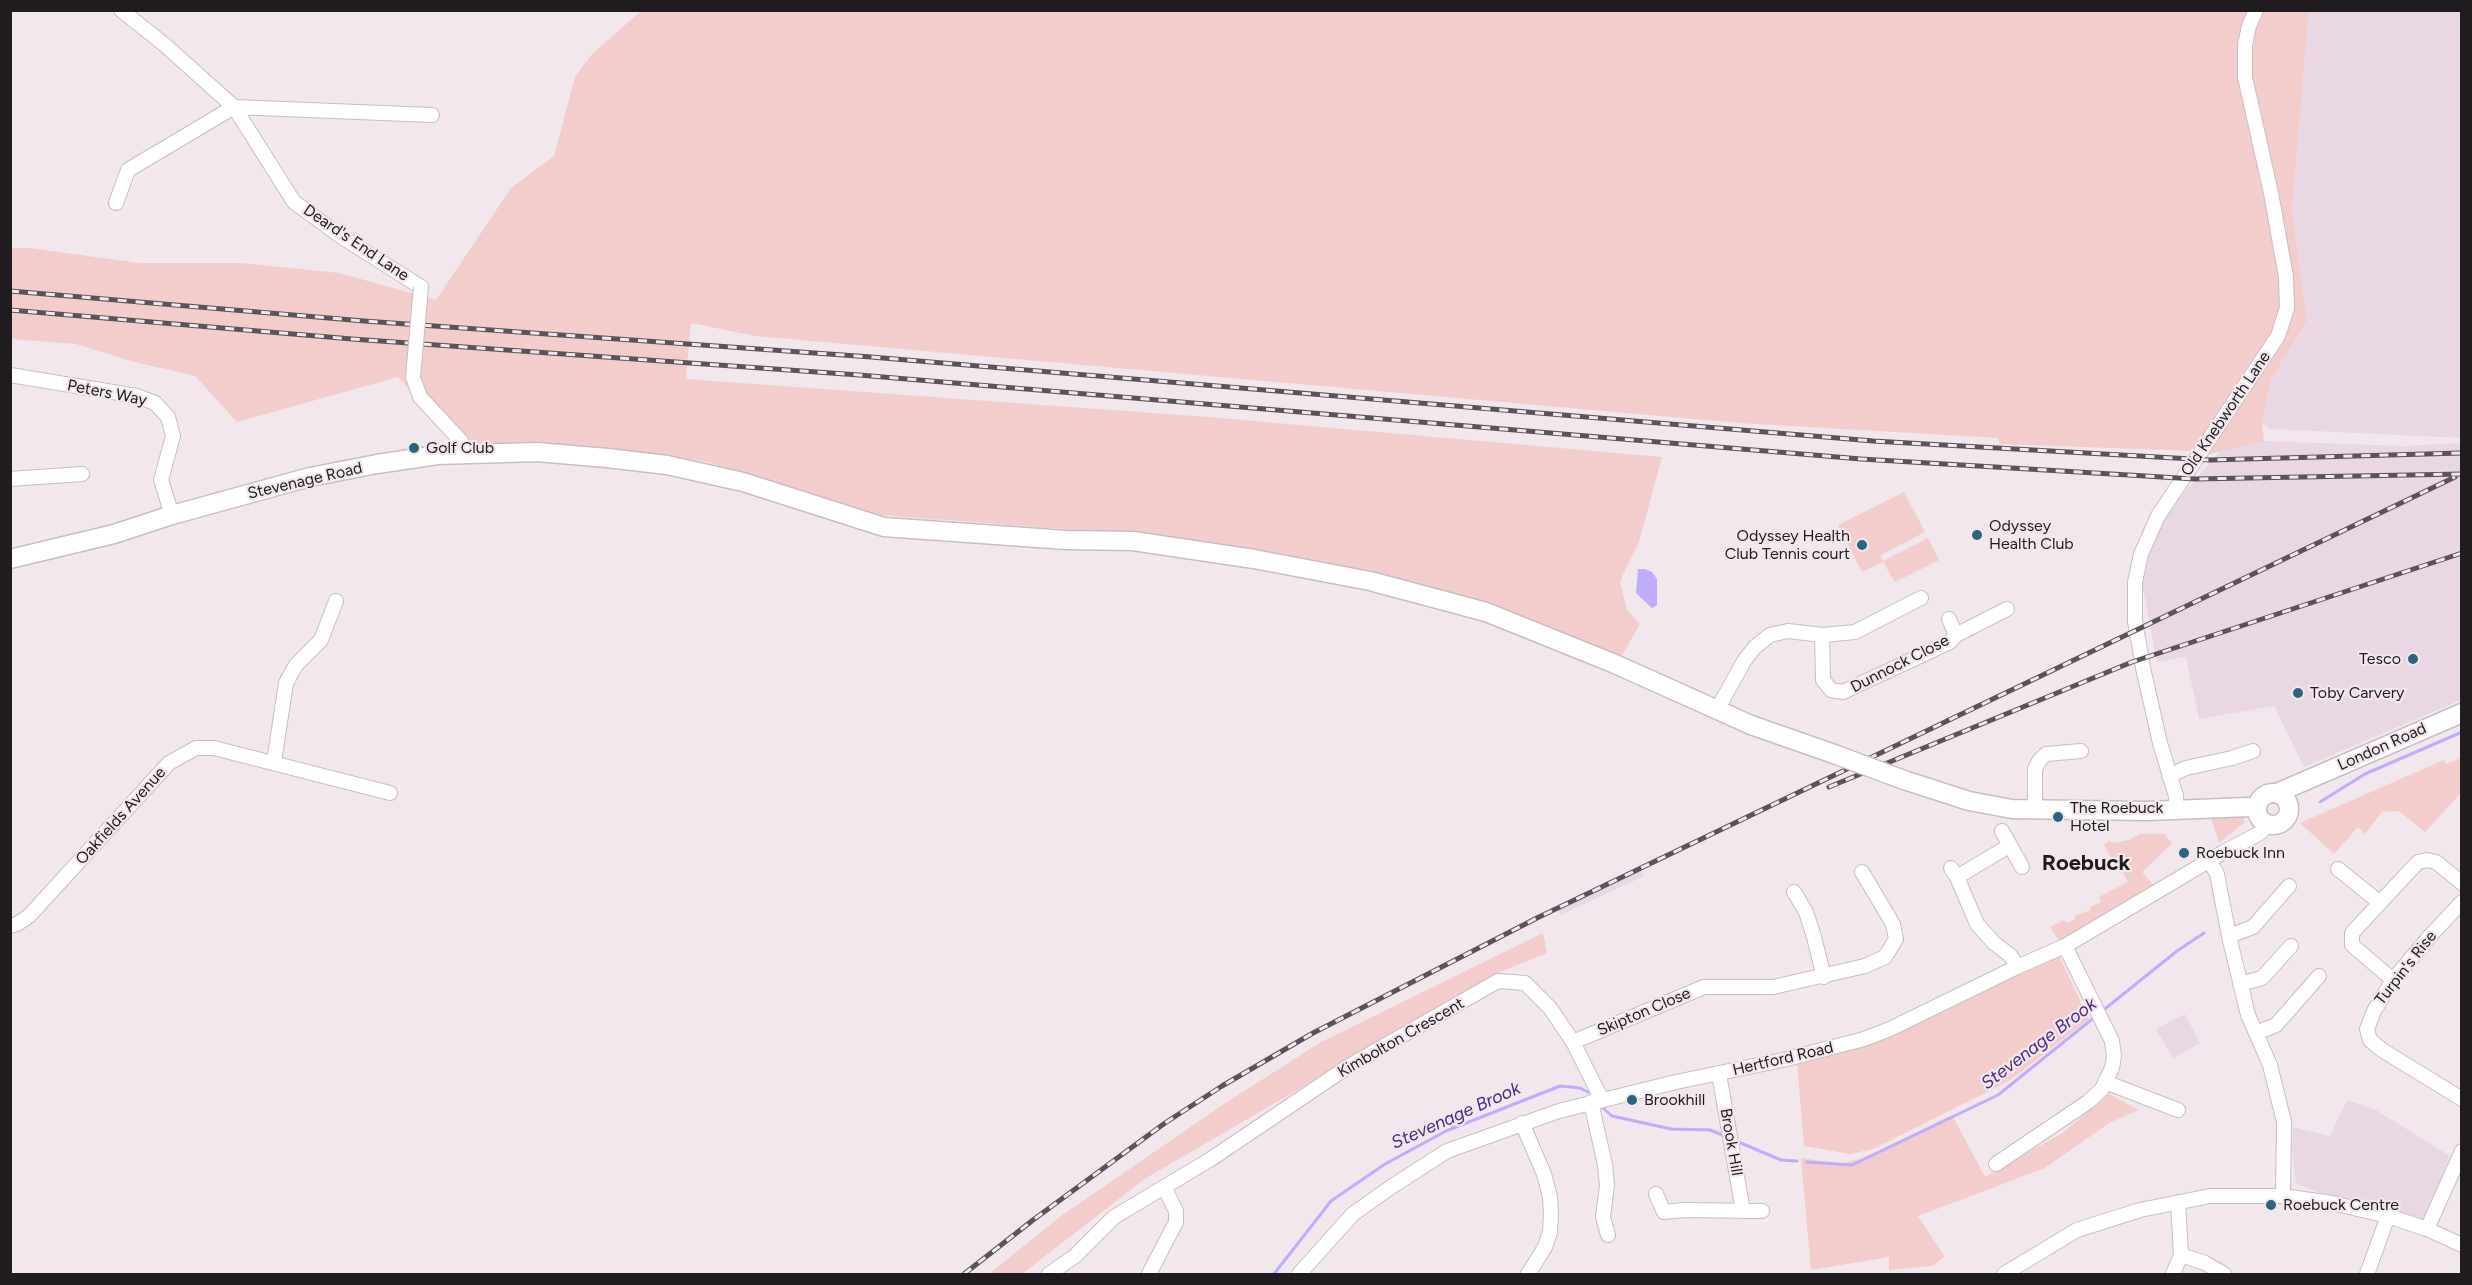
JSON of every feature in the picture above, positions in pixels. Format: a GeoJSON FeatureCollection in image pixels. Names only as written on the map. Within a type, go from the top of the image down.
{"type":"FeatureCollection","features":[{"type":"Feature","properties":{"kind":"main road","name":"Stevenage Road"},"geometry":{"type":"LineString","coordinates":[[10,559],[114,534],[172,515],[310,477],[377,464],[463,454],[537,452],[607,458],[667,465],[743,482],[884,527],[1055,539],[1133,541],[1254,559],[1370,581],[1486,612],[1615,664],[1751,725],[1904,780],[1985,805],[2035,809],[2176,810],[2248,807],[2257,809]]}},
{"type":"Feature","properties":{"kind":"main road","name":"London Road"},"geometry":{"type":"LineString","coordinates":[[2283,800],[2304,782],[2462,713]]}},
{"type":"Feature","properties":{"kind":"main road"},"geometry":{"type":"LineString","coordinates":[[2263,796],[2283,800],[2288,814],[2283,821],[2268,824],[2262,821],[2257,809],[2263,796]]}},
{"type":"Feature","properties":{"kind":"street","name":"Deard's End Lane"},"geometry":{"type":"LineString","coordinates":[[121,10],[165,45],[234,107],[294,202],[342,237],[421,287],[413,377],[420,397],[461,441],[463,454]]}},
{"type":"Feature","properties":{"kind":"street","name":"Old Knebworth Lane"},"geometry":{"type":"LineString","coordinates":[[2176,810],[2176,796],[2146,685],[2133,600],[2137,568],[2147,537],[2158,516],[2278,336],[2287,308],[2286,277],[2271,193],[2245,76],[2245,45],[2249,26],[2256,10]]}},
{"type":"Feature","properties":{"kind":"street"},"geometry":{"type":"LineString","coordinates":[[116,202],[128,171],[234,107],[432,115]]}},
{"type":"Feature","properties":{"kind":"street","name":"Peters Way"},"geometry":{"type":"LineString","coordinates":[[10,375],[137,396],[155,403],[168,417],[173,436],[161,480],[172,515]]}},
{"type":"Feature","properties":{"kind":"street"},"geometry":{"type":"LineString","coordinates":[[10,479],[82,474]]}},
{"type":"Feature","properties":{"kind":"street"},"geometry":{"type":"LineString","coordinates":[[1717,710],[1744,661],[1755,647],[1770,635],[1788,631],[1822,634],[1855,632],[1921,598]]}},
{"type":"Feature","properties":{"kind":"street"},"geometry":{"type":"LineString","coordinates":[[274,762],[286,682],[296,665],[321,640],[336,601]]}},
{"type":"Feature","properties":{"kind":"street","name":"Dunnock Close"},"geometry":{"type":"LineString","coordinates":[[1822,634],[1823,680],[1831,690],[1837,692],[1851,690],[1881,676],[1950,642],[1956,634],[2007,609]]}},
{"type":"Feature","properties":{"kind":"street","name":"Dunnock Close"},"geometry":{"type":"LineString","coordinates":[[1949,619],[1956,634]]}},
{"type":"Feature","properties":{"kind":"street","name":"Oakfields Avenue"},"geometry":{"type":"LineString","coordinates":[[10,926],[29,916],[169,763],[196,748],[214,748],[390,793]]}},
{"type":"Feature","properties":{"kind":"street"},"geometry":{"type":"LineString","coordinates":[[2035,809],[2036,769],[2039,761],[2046,754],[2081,751]]}},
{"type":"Feature","properties":{"kind":"street"},"geometry":{"type":"LineString","coordinates":[[2169,776],[2186,768],[2253,751]]}},
{"type":"Feature","properties":{"kind":"street","name":"Hertford Road"},"geometry":{"type":"LineString","coordinates":[[1299,1275],[1353,1214],[1390,1186],[1448,1151],[1522,1123],[1597,1101],[1864,1039],[1917,1017],[2017,967],[2065,946],[2260,833],[2268,824]]}},
{"type":"Feature","properties":{"kind":"street"},"geometry":{"type":"LineString","coordinates":[[2002,831],[2022,867]]}},
{"type":"Feature","properties":{"kind":"street"},"geometry":{"type":"LineString","coordinates":[[2009,846],[1954,873],[1977,924],[1989,939],[2011,956],[2017,967]]}},
{"type":"Feature","properties":{"kind":"street"},"geometry":{"type":"LineString","coordinates":[[2393,981],[2350,942],[2352,933],[2418,862],[2427,860],[2436,862],[2462,883]]}},
{"type":"Feature","properties":{"kind":"street"},"geometry":{"type":"LineString","coordinates":[[2210,862],[2217,874],[2240,984],[2256,1033],[2270,1065],[2284,1122],[2283,1196]]}},
{"type":"Feature","properties":{"kind":"street"},"geometry":{"type":"LineString","coordinates":[[2338,869],[2379,902]]}},
{"type":"Feature","properties":{"kind":"street","name":"Skipton Close"},"geometry":{"type":"LineString","coordinates":[[1573,1042],[1704,987],[1773,987],[1824,977],[1865,966],[1885,957],[1896,939],[1893,924],[1862,872]]}},
{"type":"Feature","properties":{"kind":"street"},"geometry":{"type":"LineString","coordinates":[[2229,936],[2253,927],[2289,886]]}},
{"type":"Feature","properties":{"kind":"street"},"geometry":{"type":"LineString","coordinates":[[1794,892],[1806,912],[1824,977]]}},
{"type":"Feature","properties":{"kind":"street","name":"Turpin's Rise"},"geometry":{"type":"LineString","coordinates":[[2462,902],[2428,938],[2393,981],[2369,1020],[2368,1037],[2382,1050],[2462,1099]]}},
{"type":"Feature","properties":{"kind":"street"},"geometry":{"type":"LineString","coordinates":[[1996,1164],[2088,1102],[2102,1089],[2112,1068],[2114,1056],[2112,1041],[2065,946]]}},
{"type":"Feature","properties":{"kind":"street"},"geometry":{"type":"LineString","coordinates":[[2240,984],[2262,978],[2291,946]]}},
{"type":"Feature","properties":{"kind":"street"},"geometry":{"type":"LineString","coordinates":[[2256,1033],[2276,1025],[2319,976]]}},
{"type":"Feature","properties":{"kind":"street","name":"Kimbolton Crescent"},"geometry":{"type":"LineString","coordinates":[[1049,1275],[1075,1256],[1114,1217],[1211,1159],[1349,1066],[1498,981],[1525,983],[1556,1015],[1573,1042],[1597,1101],[1607,1185],[1603,1217],[1608,1235]]}},
{"type":"Feature","properties":{"kind":"street","name":"Brook Hill"},"geometry":{"type":"LineString","coordinates":[[1719,1074],[1743,1210]]}},
{"type":"Feature","properties":{"kind":"street"},"geometry":{"type":"LineString","coordinates":[[2105,1082],[2178,1110]]}},
{"type":"Feature","properties":{"kind":"street"},"geometry":{"type":"LineString","coordinates":[[1522,1123],[1544,1174],[1550,1197],[1551,1215],[1550,1232],[1545,1247],[1528,1275]]}},
{"type":"Feature","properties":{"kind":"street"},"geometry":{"type":"LineString","coordinates":[[2427,1229],[2462,1151]]}},
{"type":"Feature","properties":{"kind":"street"},"geometry":{"type":"LineString","coordinates":[[1149,1275],[1176,1222],[1176,1211],[1164,1187]]}},
{"type":"Feature","properties":{"kind":"street"},"geometry":{"type":"LineString","coordinates":[[1656,1194],[1664,1212],[1762,1211]]}},
{"type":"Feature","properties":{"kind":"street"},"geometry":{"type":"LineString","coordinates":[[2004,1275],[2078,1230],[2139,1210],[2210,1196],[2283,1196],[2332,1203],[2388,1216],[2427,1229],[2462,1245]]}},
{"type":"Feature","properties":{"kind":"street"},"geometry":{"type":"LineString","coordinates":[[2173,1275],[2181,1255],[2178,1202]]}},
{"type":"Feature","properties":{"kind":"street"},"geometry":{"type":"LineString","coordinates":[[2367,1275],[2388,1216]]}},
{"type":"Feature","properties":{"kind":"street"},"geometry":{"type":"LineString","coordinates":[[2181,1255],[2205,1263],[2224,1275]]}},
{"type":"Feature","properties":{"kind":"shaded area"},"geometry":{"type":"Polygon","coordinates":[[[2251,10],[2241,42],[2282,281],[2282,308],[2274,335],[2196,451],[2000,444],[1998,438],[1740,423],[755,336],[691,323],[686,379],[1208,417],[1662,457],[1639,542],[1620,581],[1627,610],[1640,624],[1621,657],[1491,605],[1103,532],[881,515],[704,461],[567,446],[475,447],[427,409],[398,377],[237,422],[195,376],[131,361],[76,344],[11,339],[10,248],[29,248],[139,263],[241,263],[339,273],[436,300],[511,188],[554,156],[575,77],[592,54],[641,11],[2251,10]]]}},
{"type":"Feature","properties":{"kind":"shaded area"},"geometry":{"type":"Polygon","coordinates":[[[2262,11],[2309,11],[2292,209],[2307,321],[2271,380],[2262,423],[2264,441],[2206,455],[2291,312],[2250,77],[2249,50],[2254,29],[2262,11]]]}},
{"type":"Feature","properties":{"kind":"shaded area"},"geometry":{"type":"Polygon","coordinates":[[[2309,11],[2461,11],[2461,438],[2271,429],[2262,423],[2271,380],[2307,321],[2292,209],[2309,11]]]}},
{"type":"Feature","properties":{"kind":"shaded area"},"geometry":{"type":"Polygon","coordinates":[[[2264,441],[2402,446],[2461,443],[2461,700],[2304,767],[2274,706],[2199,719],[2186,657],[2157,662],[2141,577],[2159,522],[2221,450],[2264,441]]]}},
{"type":"Feature","properties":{"kind":"shaded area"},"geometry":{"type":"Polygon","coordinates":[[[1904,492],[1925,532],[1881,555],[1883,561],[1928,538],[1939,560],[1895,582],[1883,562],[1862,572],[1838,525],[1904,492]]]}},
{"type":"Feature","properties":{"kind":"shaded area"},"geometry":{"type":"Polygon","coordinates":[[[1638,569],[1652,572],[1657,579],[1657,605],[1652,608],[1636,593],[1638,569]]]}},
{"type":"Feature","properties":{"kind":"shaded area"},"geometry":{"type":"Polygon","coordinates":[[[2461,758],[2461,793],[2425,832],[2399,811],[2382,812],[2365,834],[2358,827],[2334,854],[2300,823],[2444,760],[2446,764],[2461,758]]]}},
{"type":"Feature","properties":{"kind":"shaded area"},"geometry":{"type":"Polygon","coordinates":[[[2243,815],[2245,822],[2219,843],[2211,818],[2243,815]]]}},
{"type":"Feature","properties":{"kind":"shaded area"},"geometry":{"type":"Polygon","coordinates":[[[2140,834],[2165,834],[2172,844],[2142,872],[2157,889],[2064,946],[2052,931],[2051,926],[2065,920],[2067,923],[2076,919],[2074,916],[2091,910],[2090,907],[2101,902],[2099,897],[2128,882],[2122,871],[2118,872],[2104,844],[2109,841],[2116,843],[2129,840],[2140,834]]]}},
{"type":"Feature","properties":{"kind":"shaded area"},"geometry":{"type":"Polygon","coordinates":[[[1639,867],[1644,876],[1561,915],[1556,908],[1639,867]]]}},
{"type":"Feature","properties":{"kind":"shaded area"},"geometry":{"type":"Polygon","coordinates":[[[1543,933],[1547,953],[1500,972],[1146,1178],[1022,1274],[989,1274],[1061,1216],[1224,1104],[1321,1042],[1543,933]]]}},
{"type":"Feature","properties":{"kind":"shaded area"},"geometry":{"type":"Polygon","coordinates":[[[2059,956],[2089,1019],[2009,1081],[1873,1149],[1850,1154],[1804,1146],[1797,1063],[1860,1048],[2059,956]]]}},
{"type":"Feature","properties":{"kind":"shaded area"},"geometry":{"type":"Polygon","coordinates":[[[2185,1014],[2200,1043],[2173,1058],[2156,1029],[2185,1014]]]}},
{"type":"Feature","properties":{"kind":"shaded area"},"geometry":{"type":"Polygon","coordinates":[[[2109,1094],[2139,1110],[2109,1123],[2045,1168],[1918,1216],[1945,1257],[1932,1266],[1889,1270],[1889,1257],[1811,1270],[1801,1158],[1843,1164],[1870,1155],[1952,1115],[1985,1177],[2064,1132],[2109,1094]]]}},
{"type":"Feature","properties":{"kind":"shaded area"},"geometry":{"type":"Polygon","coordinates":[[[2347,1100],[2376,1110],[2450,1156],[2425,1220],[2323,1194],[2296,1184],[2292,1150],[2293,1127],[2330,1136],[2347,1100]]]}},
{"type":"Feature","properties":{"kind":"waterway","name":"Stevenage Brook"},"geometry":{"type":"LineString","coordinates":[[2320,802],[2365,774],[2462,732]]}},
{"type":"Feature","properties":{"kind":"waterway","name":"Stevenage Brook"},"geometry":{"type":"LineString","coordinates":[[2101,1012],[2177,951],[2204,933]]}},
{"type":"Feature","properties":{"kind":"waterway","name":"Stevenage Brook"},"geometry":{"type":"LineString","coordinates":[[1807,1162],[1852,1165],[1998,1095],[2096,1016]]}},
{"type":"Feature","properties":{"kind":"waterway","name":"Stevenage Brook"},"geometry":{"type":"LineString","coordinates":[[1274,1274],[1331,1201],[1385,1164],[1446,1131],[1560,1086],[1580,1088],[1588,1092]]}},
{"type":"Feature","properties":{"kind":"waterway","name":"Stevenage Brook"},"geometry":{"type":"LineString","coordinates":[[1603,1108],[1612,1116],[1671,1129],[1710,1130],[1725,1136]]}},
{"type":"Feature","properties":{"kind":"waterway","name":"Stevenage Brook"},"geometry":{"type":"LineString","coordinates":[[1736,1141],[1781,1160],[1797,1161]]}},
{"type":"Feature","properties":{"kind":"railway"},"geometry":{"type":"LineString","coordinates":[[10,291],[364,321],[871,357],[1873,441],[2210,460],[2462,453]]}},
{"type":"Feature","properties":{"kind":"railway"},"geometry":{"type":"LineString","coordinates":[[10,310],[352,339],[859,375],[1861,459],[2195,479],[2462,474]]}},
{"type":"Feature","properties":{"kind":"railway"},"geometry":{"type":"LineString","coordinates":[[964,1274],[1165,1123],[1222,1086],[1313,1033],[1539,917],[2455,477]]}},
{"type":"Feature","properties":{"kind":"railway"},"geometry":{"type":"LineString","coordinates":[[1829,787],[2132,662],[2462,553]]}},
{"type":"Feature","properties":{"kind":"place","name":"Golf Club"},"geometry":{"type":"Point","coordinates":[414,448]}},
{"type":"Feature","properties":{"kind":"place","name":"Odyssey Health Club"},"geometry":{"type":"Point","coordinates":[1977,535]}},
{"type":"Feature","properties":{"kind":"place","name":"Odyssey Health Club Tennis court"},"geometry":{"type":"Point","coordinates":[1862,545]}},
{"type":"Feature","properties":{"kind":"place","name":"Tesco"},"geometry":{"type":"Point","coordinates":[2413,659]}},
{"type":"Feature","properties":{"kind":"place","name":"Toby Carvery"},"geometry":{"type":"Point","coordinates":[2298,693]}},
{"type":"Feature","properties":{"kind":"place","name":"The Roebuck Hotel"},"geometry":{"type":"Point","coordinates":[2058,817]}},
{"type":"Feature","properties":{"kind":"place","name":"Roebuck Inn"},"geometry":{"type":"Point","coordinates":[2184,853]}},
{"type":"Feature","properties":{"kind":"place","name":"Brookhill"},"geometry":{"type":"Point","coordinates":[1632,1100]}},
{"type":"Feature","properties":{"kind":"place","name":"Roebuck Centre"},"geometry":{"type":"Point","coordinates":[2271,1205]}},
{"type":"Feature","properties":{"kind":"district","name":"Roebuck"},"geometry":{"type":"Point","coordinates":[2086,864]}}]}
